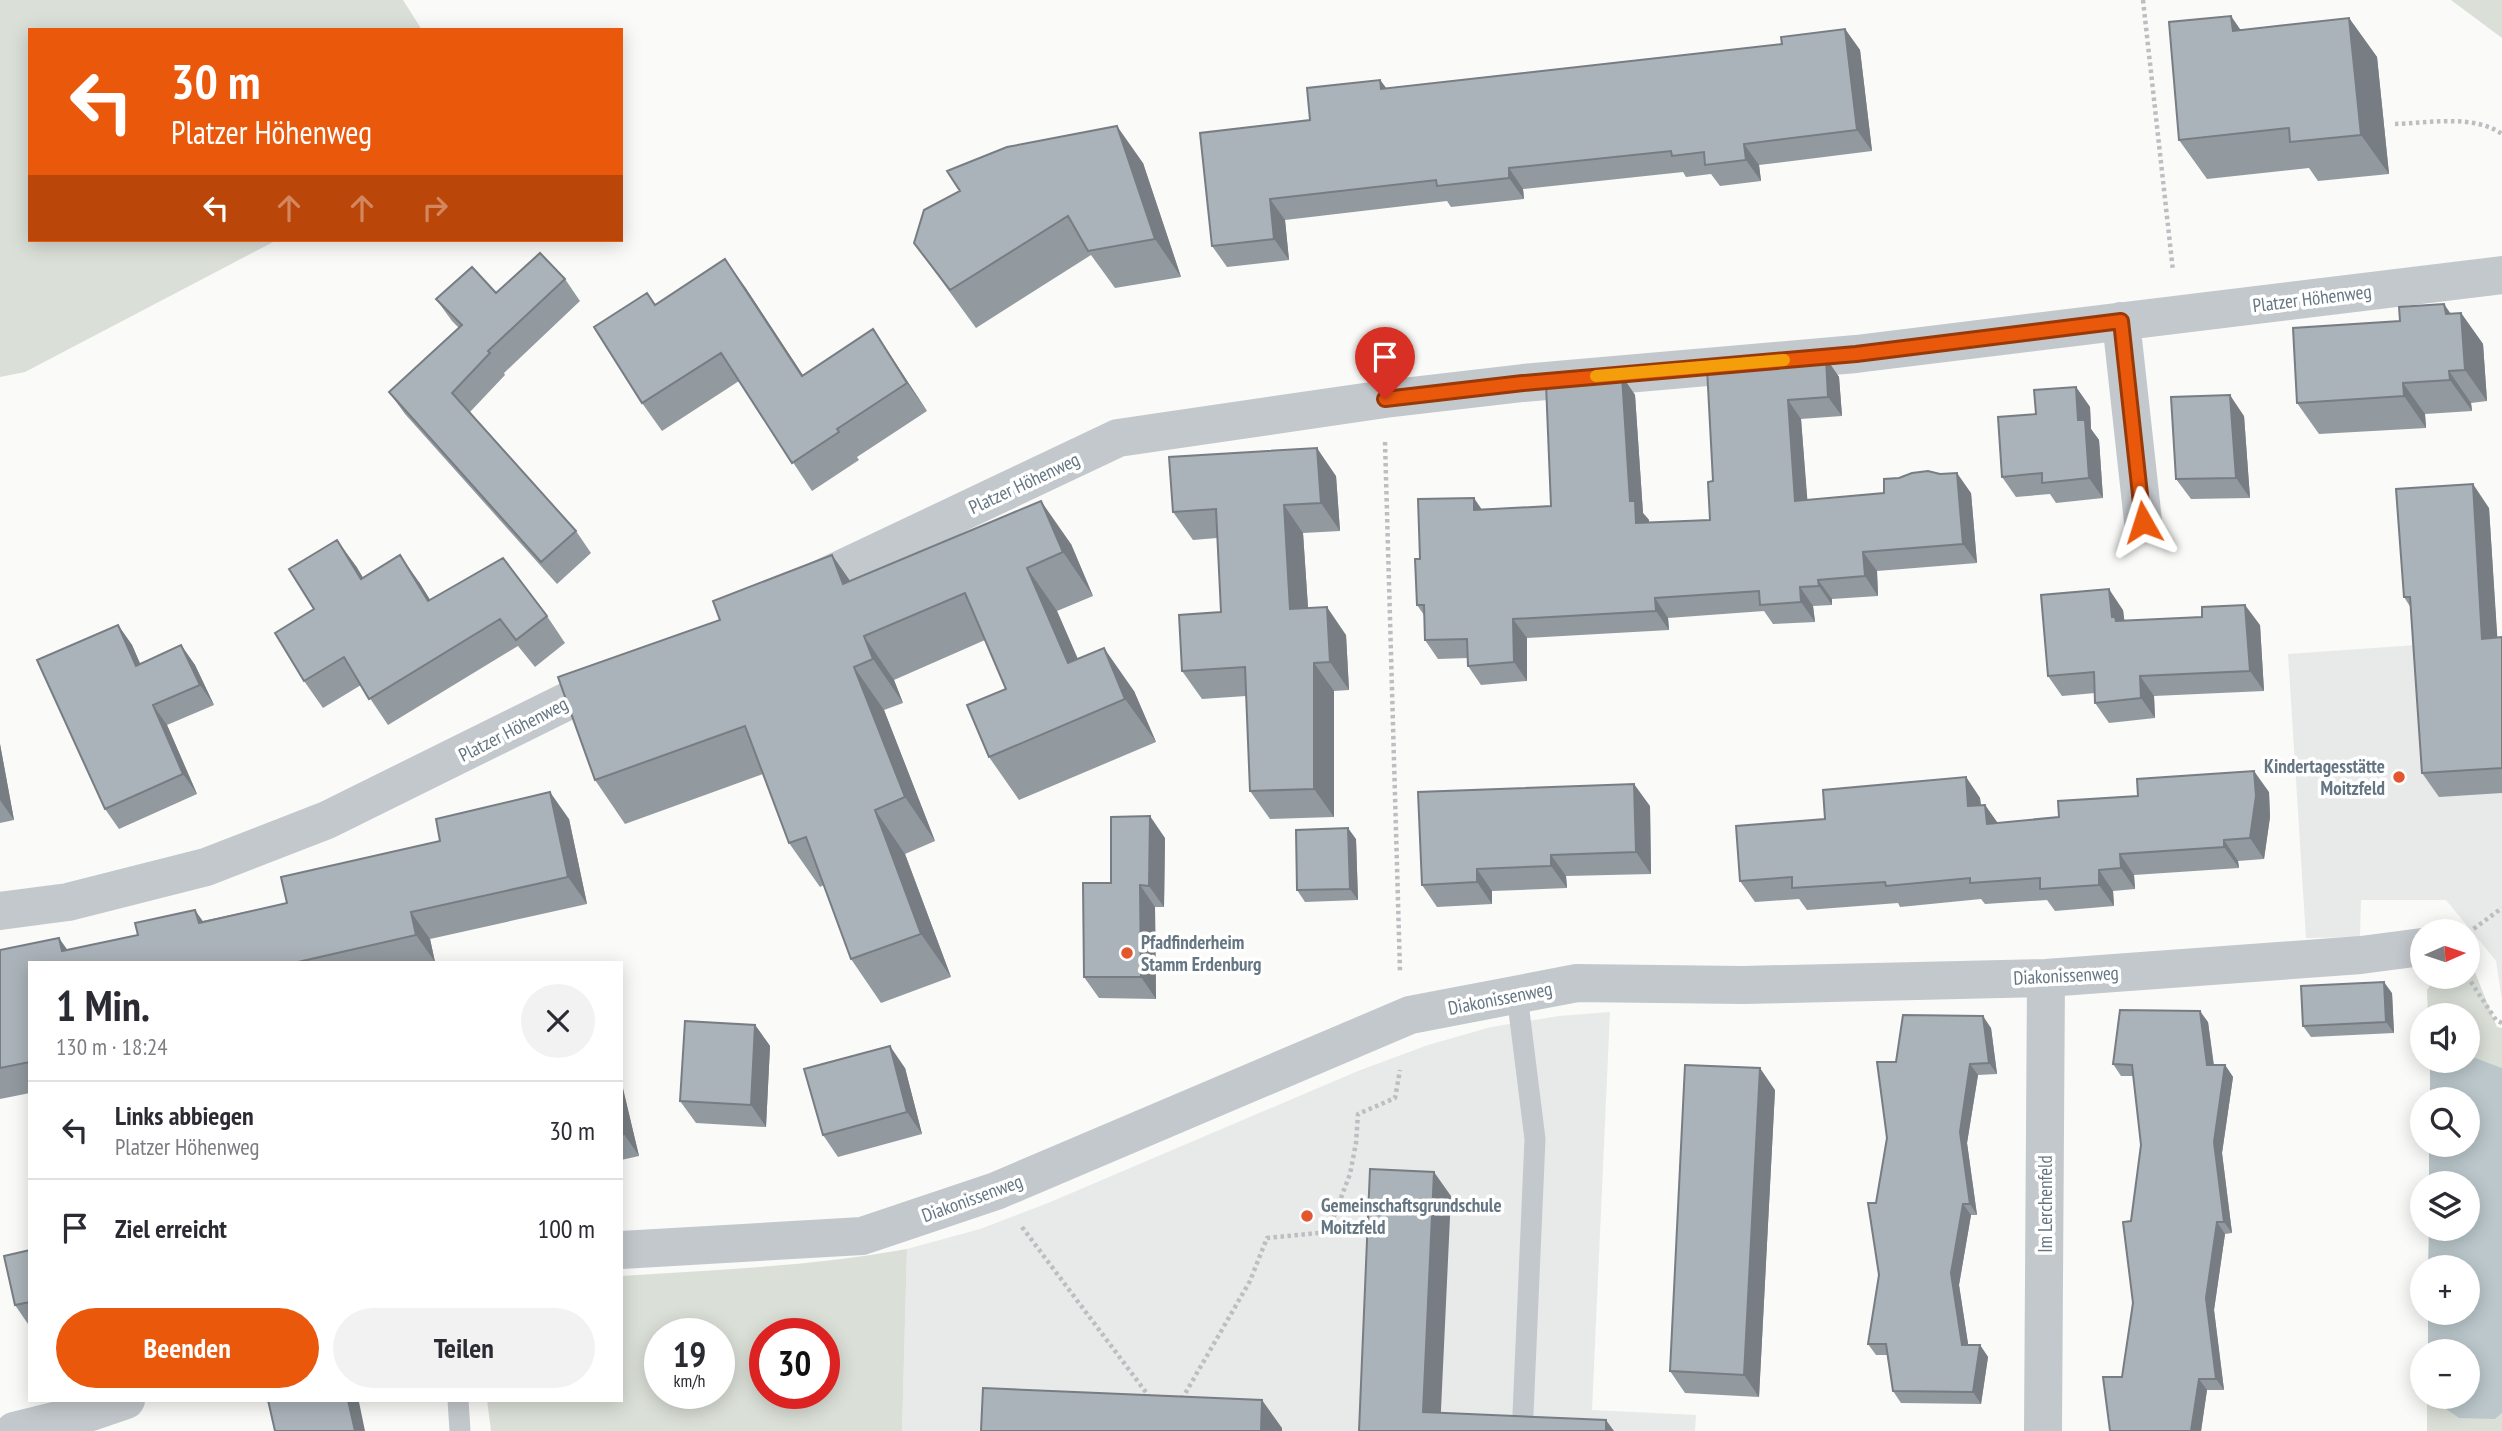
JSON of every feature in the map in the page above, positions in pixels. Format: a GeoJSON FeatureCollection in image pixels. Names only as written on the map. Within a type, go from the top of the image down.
{"type":"FeatureCollection","features":[{"type":"Feature","properties":{"kind":"street","name":"Platzer Höhenweg"},"geometry":{"type":"LineString","coordinates":[[769,603],[1118,438],[1385,399],[1523,383],[1856,354],[2502,275]]}},
{"type":"Feature","properties":{"kind":"street"},"geometry":{"type":"LineString","coordinates":[[2121,321],[2143,522]]}},
{"type":"Feature","properties":{"kind":"street","name":"Platzer Höhenweg"},"geometry":{"type":"LineString","coordinates":[[0,911],[68,902],[218,862],[327,820],[644,663]]}},
{"type":"Feature","properties":{"kind":"street","name":"Diakonissenweg"},"geometry":{"type":"LineString","coordinates":[[623,1250],[862,1236],[996,1191],[1410,1015],[1577,983],[1742,985],[2046,978],[2361,955],[2410,949]]}},
{"type":"Feature","properties":{"kind":"street","name":"Im Lerchenfeld"},"geometry":{"type":"LineString","coordinates":[[2042,1431],[2046,978]]}},
{"type":"Feature","properties":{"kind":"street"},"geometry":{"type":"LineString","coordinates":[[14,1431],[120,1402]]}},
{"type":"Feature","properties":{"kind":"lane"},"geometry":{"type":"LineString","coordinates":[[1517,995],[1535,1139],[1523,1414]]}},
{"type":"Feature","properties":{"kind":"lane"},"geometry":{"type":"LineString","coordinates":[[458,1402],[460,1431]]}},
{"type":"Feature","properties":{"kind":"path"},"geometry":{"type":"LineString","coordinates":[[2143,0],[2178,314]]}},
{"type":"Feature","properties":{"kind":"path"},"geometry":{"type":"LineString","coordinates":[[2395,124],[2472,123],[2493,128],[2502,134]]}},
{"type":"Feature","properties":{"kind":"path"},"geometry":{"type":"LineString","coordinates":[[1181,1401],[1250,1281],[1267,1238],[1328,1232],[1350,1174],[1356,1143],[1357,1114],[1395,1098],[1410,1015],[1400,979],[1385,399]]}},
{"type":"Feature","properties":{"kind":"path"},"geometry":{"type":"LineString","coordinates":[[2480,924],[2502,908]]}},
{"type":"Feature","properties":{"kind":"path"},"geometry":{"type":"LineString","coordinates":[[2476,989],[2496,1020],[2502,1023]]}},
{"type":"Feature","properties":{"kind":"path"},"geometry":{"type":"LineString","coordinates":[[996,1191],[1153,1401]]}},
{"type":"Feature","properties":{"kind":"shaded area"},"geometry":{"type":"Polygon","coordinates":[[[0,0],[403,0],[421,28],[28,28],[28,242],[273,242],[25,372],[0,377],[0,0]]]}},
{"type":"Feature","properties":{"kind":"shaded area"},"geometry":{"type":"Polygon","coordinates":[[[2451,0],[2502,0],[2502,38],[2451,0]]]}},
{"type":"Feature","properties":{"kind":"shaded area","name":"Kindertagesstätte Moitzfeld"},"geometry":{"type":"Polygon","coordinates":[[[2502,639],[2502,1000],[2496,961],[2480,941],[2480,919],[2462,919],[2446,900],[2361,900],[2360,937],[2306,938],[2288,654],[2502,639]]]}},
{"type":"Feature","properties":{"kind":"shaded area"},"geometry":{"type":"Polygon","coordinates":[[[2480,985],[2497,1027],[2502,1028],[2502,1068],[2480,1060],[2480,1003],[2428,1003],[2427,990],[2480,989],[2480,985]]]}},
{"type":"Feature","properties":{"kind":"shaded area","name":"Gemeinschaftsgrundschule Moitzfeld"},"geometry":{"type":"Polygon","coordinates":[[[1610,1012],[1592,1410],[1696,1415],[1695,1431],[902,1431],[907,1249],[980,1229],[1048,1203],[1358,1071],[1428,1045],[1491,1027],[1559,1016],[1610,1012]]]}},
{"type":"Feature","properties":{"kind":"shaded area"},"geometry":{"type":"Polygon","coordinates":[[[2480,1060],[2502,1068],[2502,1413],[2495,1419],[2459,1418],[2446,1409],[2480,1409],[2480,1339],[2428,1339],[2428,1325],[2480,1325],[2480,1255],[2428,1255],[2429,1241],[2480,1241],[2480,1171],[2429,1171],[2429,1157],[2480,1157],[2480,1087],[2430,1087],[2430,1073],[2480,1073],[2480,1060]]]}},
{"type":"Feature","properties":{"kind":"shaded area"},"geometry":{"type":"Polygon","coordinates":[[[907,1249],[902,1431],[491,1431],[487,1402],[623,1402],[623,1276],[765,1267],[907,1249]]]}},
{"type":"Feature","properties":{"kind":"shaded area"},"geometry":{"type":"Polygon","coordinates":[[[2427,1409],[2464,1409],[2495,1419],[2502,1413],[2502,1431],[2427,1431],[2427,1409]]]}},
{"type":"Feature","properties":{"kind":"building"},"geometry":{"type":"Polygon","coordinates":[[[2231,16],[2233,31],[2349,18],[2361,135],[2290,142],[2289,128],[2179,140],[2169,22],[2231,16]]]}},
{"type":"Feature","properties":{"kind":"building"},"geometry":{"type":"Polygon","coordinates":[[[1845,29],[1857,130],[1744,144],[1746,160],[1705,165],[1704,152],[1672,156],[1671,151],[1509,168],[1509,178],[1437,186],[1436,180],[1270,199],[1274,239],[1212,246],[1200,133],[1310,120],[1307,88],[1380,80],[1381,89],[1782,44],[1781,37],[1845,29]]]}},
{"type":"Feature","properties":{"kind":"building"},"geometry":{"type":"Polygon","coordinates":[[[1117,126],[1155,239],[1088,251],[1068,216],[950,290],[914,243],[924,210],[960,191],[947,171],[1007,147],[1117,126]]]}},
{"type":"Feature","properties":{"kind":"building"},"geometry":{"type":"Polygon","coordinates":[[[540,253],[565,279],[488,351],[490,353],[452,393],[576,531],[541,562],[389,392],[462,325],[436,299],[472,267],[496,293],[540,253]]]}},
{"type":"Feature","properties":{"kind":"building"},"geometry":{"type":"Polygon","coordinates":[[[725,259],[802,376],[873,329],[907,383],[837,429],[839,432],[792,463],[721,353],[642,403],[594,327],[647,293],[655,305],[725,259]]]}},
{"type":"Feature","properties":{"kind":"building"},"geometry":{"type":"Polygon","coordinates":[[[2444,304],[2446,314],[2461,313],[2465,370],[2449,371],[2450,380],[2403,383],[2404,396],[2297,403],[2293,328],[2400,321],[2399,307],[2444,304]]]}},
{"type":"Feature","properties":{"kind":"building"},"geometry":{"type":"Polygon","coordinates":[[[1826,358],[1828,397],[1788,400],[1795,501],[1884,493],[1884,479],[1899,478],[1912,473],[1957,473],[1963,544],[1863,552],[1865,576],[1818,580],[1819,586],[1800,587],[1801,602],[1760,605],[1759,591],[1655,598],[1656,611],[1513,619],[1514,662],[1468,666],[1467,639],[1425,640],[1424,605],[1417,605],[1415,559],[1420,559],[1418,499],[1474,498],[1474,510],[1551,506],[1546,384],[1622,376],[1630,501],[1635,501],[1636,523],[1710,520],[1708,482],[1713,481],[1707,368],[1826,358]]]}},
{"type":"Feature","properties":{"kind":"building"},"geometry":{"type":"Polygon","coordinates":[[[2076,387],[2078,420],[2085,420],[2089,478],[2042,483],[2042,473],[2002,477],[1998,417],[2036,414],[2034,390],[2076,387]]]}},
{"type":"Feature","properties":{"kind":"building"},"geometry":{"type":"Polygon","coordinates":[[[2230,395],[2236,478],[2176,479],[2171,397],[2230,395]]]}},
{"type":"Feature","properties":{"kind":"building"},"geometry":{"type":"Polygon","coordinates":[[[1317,448],[1321,503],[1284,505],[1290,609],[1327,607],[1330,662],[1314,663],[1314,789],[1250,791],[1245,667],[1182,671],[1179,615],[1221,612],[1216,509],[1173,512],[1169,457],[1317,448]]]}},
{"type":"Feature","properties":{"kind":"building"},"geometry":{"type":"Polygon","coordinates":[[[2473,484],[2482,639],[2502,637],[2502,768],[2422,773],[2410,597],[2404,597],[2396,489],[2473,484]]]}},
{"type":"Feature","properties":{"kind":"building"},"geometry":{"type":"Polygon","coordinates":[[[1041,501],[1063,552],[1027,568],[1068,663],[1104,648],[1125,699],[989,757],[967,705],[1006,689],[965,593],[864,636],[873,659],[854,667],[905,797],[875,810],[921,934],[851,959],[806,837],[789,843],[745,726],[595,780],[558,677],[720,620],[713,601],[832,555],[843,584],[1041,501]]]}},
{"type":"Feature","properties":{"kind":"building"},"geometry":{"type":"Polygon","coordinates":[[[337,540],[361,579],[400,555],[428,601],[503,558],[547,616],[516,640],[500,619],[369,699],[344,657],[304,681],[275,633],[314,609],[289,569],[337,540]]]}},
{"type":"Feature","properties":{"kind":"building"},"geometry":{"type":"Polygon","coordinates":[[[2109,589],[2112,617],[2115,617],[2116,621],[2202,617],[2202,607],[2245,605],[2250,671],[2140,676],[2141,698],[2095,703],[2094,672],[2048,676],[2041,595],[2109,589]]]}},
{"type":"Feature","properties":{"kind":"building"},"geometry":{"type":"Polygon","coordinates":[[[118,625],[136,666],[181,645],[200,685],[153,705],[183,774],[105,809],[37,660],[118,625]]]}},
{"type":"Feature","properties":{"kind":"building"},"geometry":{"type":"Polygon","coordinates":[[[2254,771],[2256,796],[2250,838],[2224,840],[2224,847],[2120,854],[2121,868],[2099,870],[2099,885],[2040,889],[2040,878],[1970,883],[1970,878],[1886,886],[1885,882],[1792,888],[1792,877],[1740,881],[1736,826],[1825,819],[1823,790],[1966,777],[1968,806],[1985,805],[1987,824],[2059,817],[2058,801],[2138,796],[2137,779],[2254,771]]]}},
{"type":"Feature","properties":{"kind":"building"},"geometry":{"type":"Polygon","coordinates":[[[1634,784],[1636,852],[1551,855],[1551,866],[1477,869],[1477,882],[1422,885],[1418,792],[1634,784]]]}},
{"type":"Feature","properties":{"kind":"building"},"geometry":{"type":"Polygon","coordinates":[[[550,792],[568,877],[411,912],[416,935],[302,961],[28,961],[28,1062],[0,1068],[0,950],[59,938],[62,951],[138,935],[135,923],[195,910],[199,923],[287,903],[281,877],[440,841],[436,819],[550,792]]]}},
{"type":"Feature","properties":{"kind":"building"},"geometry":{"type":"Polygon","coordinates":[[[1150,816],[1149,886],[1140,885],[1141,977],[1084,977],[1083,883],[1111,883],[1111,817],[1150,816]]]}},
{"type":"Feature","properties":{"kind":"building"},"geometry":{"type":"Polygon","coordinates":[[[1348,828],[1350,889],[1297,890],[1296,830],[1348,828]]]}},
{"type":"Feature","properties":{"kind":"building"},"geometry":{"type":"Polygon","coordinates":[[[2384,982],[2386,1022],[2303,1026],[2301,986],[2384,982]]]}},
{"type":"Feature","properties":{"kind":"building"},"geometry":{"type":"Polygon","coordinates":[[[2120,1010],[2200,1011],[2207,1065],[2225,1065],[2214,1142],[2224,1222],[2217,1222],[2206,1298],[2216,1379],[2199,1379],[2191,1431],[2110,1431],[2103,1377],[2122,1377],[2133,1303],[2123,1222],[2131,1221],[2141,1145],[2132,1065],[2113,1064],[2120,1010]]]}},
{"type":"Feature","properties":{"kind":"building"},"geometry":{"type":"Polygon","coordinates":[[[1903,1015],[1983,1016],[1989,1063],[1970,1064],[1960,1132],[1970,1204],[1963,1204],[1951,1273],[1962,1345],[1980,1345],[1973,1392],[1893,1391],[1886,1344],[1868,1344],[1879,1275],[1868,1203],[1876,1203],[1887,1138],[1877,1062],[1896,1062],[1903,1015]]]}},
{"type":"Feature","properties":{"kind":"building"},"geometry":{"type":"Polygon","coordinates":[[[685,1021],[755,1025],[751,1105],[680,1101],[685,1021]]]}},
{"type":"Feature","properties":{"kind":"building"},"geometry":{"type":"Polygon","coordinates":[[[890,1046],[907,1112],[823,1135],[804,1069],[890,1046]]]}},
{"type":"Feature","properties":{"kind":"building"},"geometry":{"type":"Polygon","coordinates":[[[1685,1065],[1760,1068],[1744,1375],[1670,1371],[1685,1065]]]}},
{"type":"Feature","properties":{"kind":"building"},"geometry":{"type":"Polygon","coordinates":[[[1370,1169],[1434,1172],[1423,1412],[1606,1420],[1606,1431],[1359,1431],[1370,1169]]]}},
{"type":"Feature","properties":{"kind":"building"},"geometry":{"type":"Polygon","coordinates":[[[28,1250],[28,1302],[15,1305],[4,1256],[28,1250]]]}},
{"type":"Feature","properties":{"kind":"building"},"geometry":{"type":"Polygon","coordinates":[[[983,1388],[1262,1400],[1261,1431],[981,1431],[983,1388]]]}},
{"type":"Feature","properties":{"kind":"building"},"geometry":{"type":"Polygon","coordinates":[[[268,1402],[348,1402],[355,1431],[275,1431],[268,1402]]]}},
{"type":"Feature","properties":{"kind":"slow traffic"},"geometry":{"type":"LineString","coordinates":[[1596,376],[1784,360]]}},
{"type":"Feature","properties":{"kind":"place","name":"Kindertagesstätte Moitzfeld"},"geometry":{"type":"Point","coordinates":[2399,777]}},
{"type":"Feature","properties":{"kind":"place","name":"Pfadfinderheim Stamm Erdenburg"},"geometry":{"type":"Point","coordinates":[1127,953]}},
{"type":"Feature","properties":{"kind":"place","name":"Gemeinschaftsgrundschule Moitzfeld"},"geometry":{"type":"Point","coordinates":[1307,1216]}},
{"type":"Feature","properties":{"kind":"route"},"geometry":{"type":"LineString","coordinates":[[1385,399],[1523,383],[1856,354],[2121,321],[2143,522]]}}]}
